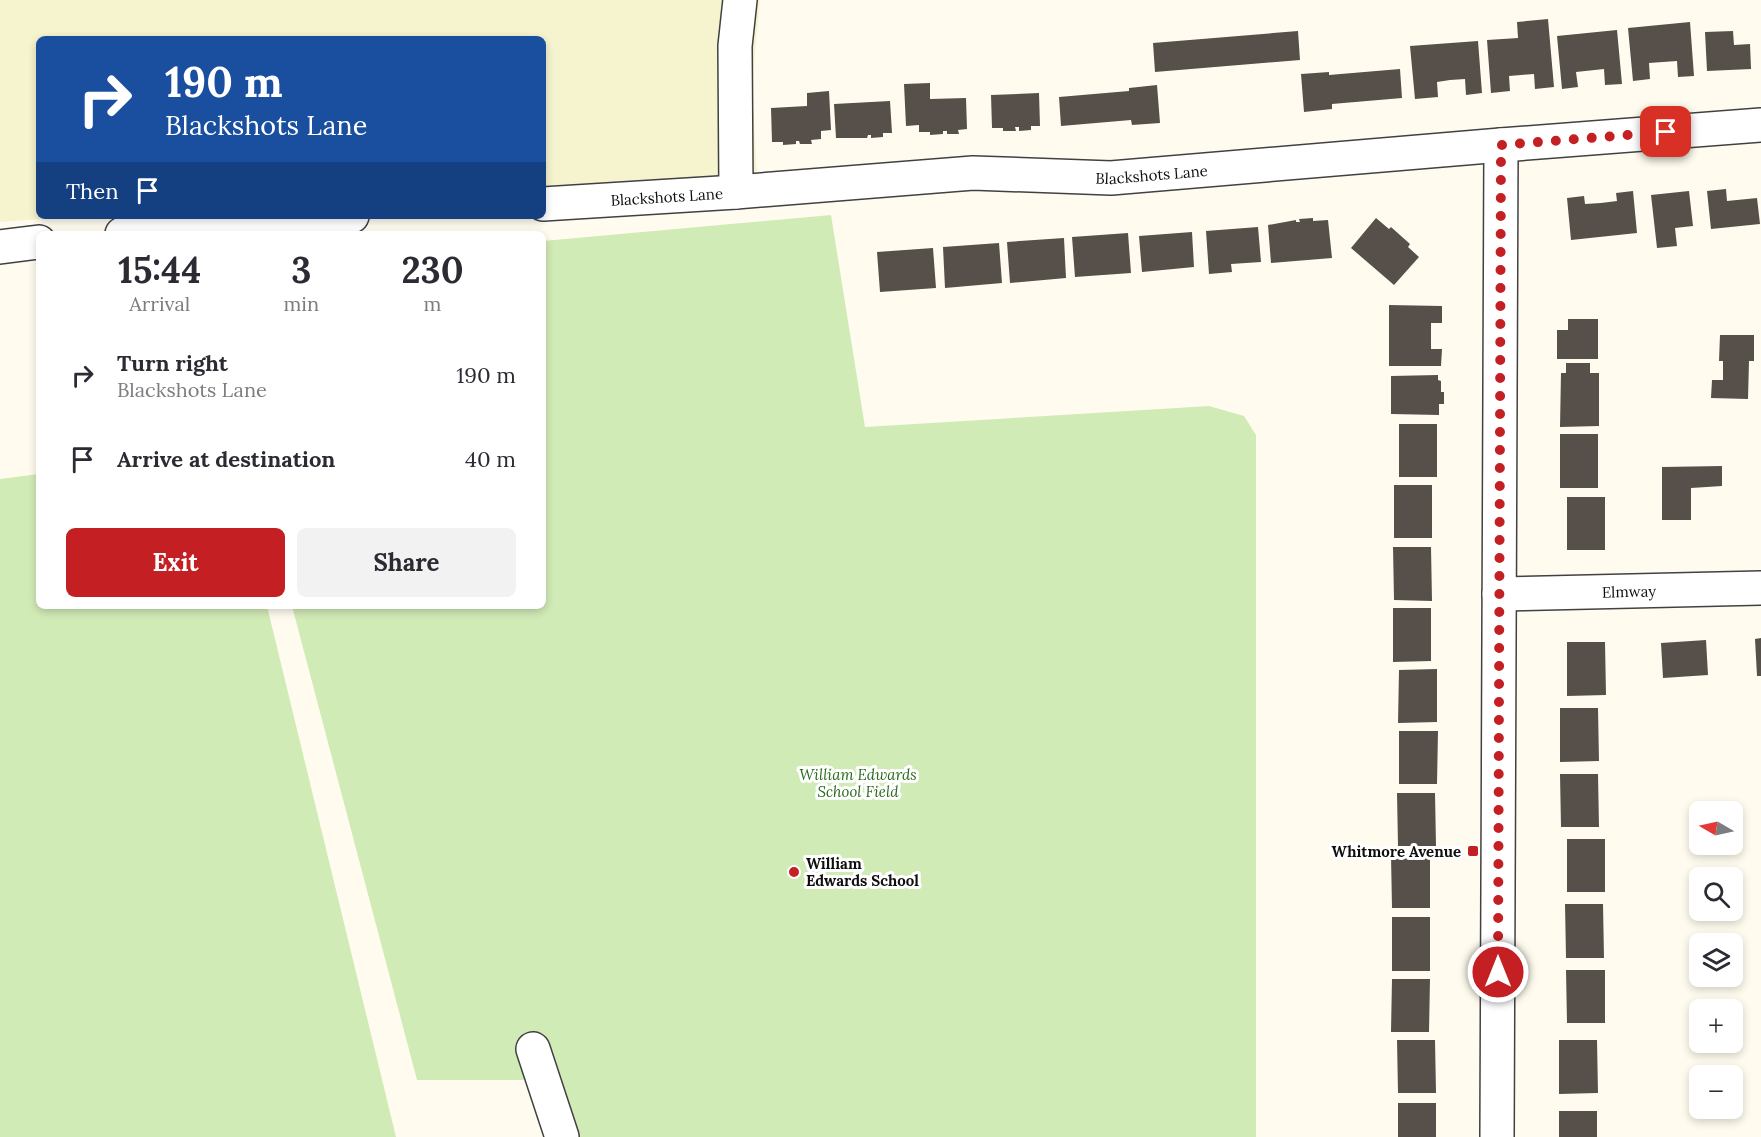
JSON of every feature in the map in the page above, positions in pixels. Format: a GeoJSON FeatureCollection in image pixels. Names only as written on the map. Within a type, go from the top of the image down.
{"type":"FeatureCollection","features":[{"type":"Feature","properties":{"kind":"street"},"geometry":{"type":"LineString","coordinates":[[735,192],[735,46],[740,0]]}},
{"type":"Feature","properties":{"kind":"street","name":"Blackshots Lane"},"geometry":{"type":"LineString","coordinates":[[546,204],[735,192],[973,173],[1111,178],[1761,125]]}},
{"type":"Feature","properties":{"kind":"street"},"geometry":{"type":"LineString","coordinates":[[1497,1137],[1501,145]]}},
{"type":"Feature","properties":{"kind":"street"},"geometry":{"type":"LineString","coordinates":[[160,231],[314,219]]}},
{"type":"Feature","properties":{"kind":"street"},"geometry":{"type":"LineString","coordinates":[[0,247],[36,242]]}},
{"type":"Feature","properties":{"kind":"street","name":"Elmway"},"geometry":{"type":"LineString","coordinates":[[1499,594],[1761,588]]}},
{"type":"Feature","properties":{"kind":"street"},"geometry":{"type":"LineString","coordinates":[[533,1048],[562,1137]]}},
{"type":"Feature","properties":{"kind":"shaded area"},"geometry":{"type":"Polygon","coordinates":[[[0,0],[760,0],[752,85],[757,174],[546,187],[546,36],[36,36],[36,219],[44,219],[0,222],[0,0]]]}},
{"type":"Feature","properties":{"kind":"green space","name":"William Edwards School Field"},"geometry":{"type":"Polygon","coordinates":[[[831,215],[865,427],[1209,406],[1244,416],[1256,435],[1256,1137],[545,1137],[536,1080],[417,1080],[293,609],[546,609],[546,241],[831,215]]]}},
{"type":"Feature","properties":{"kind":"green space"},"geometry":{"type":"Polygon","coordinates":[[[36,474],[36,609],[268,609],[396,1137],[0,1137],[0,479],[36,474]]]}},
{"type":"Feature","properties":{"kind":"building"},"geometry":{"type":"Polygon","coordinates":[[[1548,19],[1554,87],[1535,89],[1534,74],[1509,76],[1510,91],[1491,93],[1487,40],[1518,38],[1517,22],[1548,19]]]}},
{"type":"Feature","properties":{"kind":"building"},"geometry":{"type":"Polygon","coordinates":[[[1690,22],[1694,76],[1678,77],[1677,61],[1649,63],[1650,79],[1633,81],[1628,28],[1690,22]]]}},
{"type":"Feature","properties":{"kind":"building"},"geometry":{"type":"Polygon","coordinates":[[[1617,30],[1622,84],[1605,85],[1604,69],[1576,72],[1578,87],[1562,89],[1557,36],[1617,30]]]}},
{"type":"Feature","properties":{"kind":"building"},"geometry":{"type":"Polygon","coordinates":[[[1298,31],[1300,60],[1155,72],[1153,43],[1298,31]]]}},
{"type":"Feature","properties":{"kind":"building"},"geometry":{"type":"Polygon","coordinates":[[[1733,31],[1734,45],[1750,44],[1751,69],[1707,71],[1705,32],[1733,31]]]}},
{"type":"Feature","properties":{"kind":"building"},"geometry":{"type":"Polygon","coordinates":[[[1478,41],[1482,93],[1466,95],[1465,79],[1450,80],[1437,82],[1438,97],[1415,99],[1410,46],[1478,41]]]}},
{"type":"Feature","properties":{"kind":"building"},"geometry":{"type":"Polygon","coordinates":[[[1400,69],[1402,98],[1332,104],[1332,109],[1304,112],[1301,74],[1329,72],[1329,75],[1400,69]]]}},
{"type":"Feature","properties":{"kind":"building"},"geometry":{"type":"Polygon","coordinates":[[[930,83],[930,99],[966,98],[967,129],[958,130],[959,134],[947,134],[947,131],[943,131],[943,134],[930,135],[930,132],[919,132],[919,125],[906,126],[904,84],[930,83]]]}},
{"type":"Feature","properties":{"kind":"building"},"geometry":{"type":"Polygon","coordinates":[[[1157,85],[1160,123],[1132,125],[1131,120],[1061,126],[1059,97],[1129,91],[1129,88],[1157,85]]]}},
{"type":"Feature","properties":{"kind":"building"},"geometry":{"type":"Polygon","coordinates":[[[829,91],[831,130],[821,131],[821,139],[811,140],[812,144],[800,144],[796,141],[796,144],[783,145],[783,142],[772,142],[771,108],[807,106],[807,93],[829,91]]]}},
{"type":"Feature","properties":{"kind":"building"},"geometry":{"type":"Polygon","coordinates":[[[1039,93],[1040,126],[1031,126],[1031,130],[1019,131],[1019,127],[1015,127],[1016,131],[992,128],[991,95],[1039,93]]]}},
{"type":"Feature","properties":{"kind":"building"},"geometry":{"type":"Polygon","coordinates":[[[890,101],[892,133],[883,133],[883,137],[871,138],[871,135],[868,135],[867,138],[836,138],[834,104],[890,101]]]}},
{"type":"Feature","properties":{"kind":"building"},"geometry":{"type":"Polygon","coordinates":[[[1726,189],[1727,201],[1757,198],[1760,224],[1711,229],[1707,191],[1726,189]]]}},
{"type":"Feature","properties":{"kind":"building"},"geometry":{"type":"Polygon","coordinates":[[[1633,191],[1637,233],[1571,240],[1567,198],[1584,196],[1585,204],[1601,203],[1617,201],[1616,193],[1633,191]]]}},
{"type":"Feature","properties":{"kind":"building"},"geometry":{"type":"Polygon","coordinates":[[[1689,191],[1693,226],[1675,228],[1677,246],[1657,248],[1651,195],[1689,191]]]}},
{"type":"Feature","properties":{"kind":"building"},"geometry":{"type":"Polygon","coordinates":[[[1313,218],[1313,221],[1328,220],[1332,258],[1271,263],[1268,225],[1296,220],[1300,222],[1299,219],[1313,218]]]}},
{"type":"Feature","properties":{"kind":"building"},"geometry":{"type":"Polygon","coordinates":[[[1376,218],[1389,229],[1391,227],[1410,244],[1408,247],[1419,257],[1394,285],[1351,248],[1376,218]]]}},
{"type":"Feature","properties":{"kind":"building"},"geometry":{"type":"Polygon","coordinates":[[[1258,227],[1261,262],[1231,264],[1232,272],[1209,274],[1206,231],[1258,227]]]}},
{"type":"Feature","properties":{"kind":"building"},"geometry":{"type":"Polygon","coordinates":[[[1192,232],[1194,267],[1142,272],[1139,236],[1192,232]]]}},
{"type":"Feature","properties":{"kind":"building"},"geometry":{"type":"Polygon","coordinates":[[[1128,233],[1131,273],[1075,277],[1072,237],[1128,233]]]}},
{"type":"Feature","properties":{"kind":"building"},"geometry":{"type":"Polygon","coordinates":[[[1064,238],[1066,278],[1010,283],[1007,242],[1064,238]]]}},
{"type":"Feature","properties":{"kind":"building"},"geometry":{"type":"Polygon","coordinates":[[[999,243],[1002,283],[945,288],[943,247],[999,243]]]}},
{"type":"Feature","properties":{"kind":"building"},"geometry":{"type":"Polygon","coordinates":[[[933,248],[936,288],[880,292],[877,252],[933,248]]]}},
{"type":"Feature","properties":{"kind":"building"},"geometry":{"type":"Polygon","coordinates":[[[1389,305],[1442,306],[1442,323],[1431,323],[1431,349],[1442,349],[1441,366],[1389,366],[1389,305]]]}},
{"type":"Feature","properties":{"kind":"building"},"geometry":{"type":"Polygon","coordinates":[[[1568,319],[1598,319],[1598,359],[1557,359],[1557,330],[1568,330],[1568,319]]]}},
{"type":"Feature","properties":{"kind":"building"},"geometry":{"type":"Polygon","coordinates":[[[1720,335],[1754,335],[1754,361],[1749,361],[1748,399],[1711,398],[1712,380],[1723,380],[1723,361],[1719,361],[1720,335]]]}},
{"type":"Feature","properties":{"kind":"building"},"geometry":{"type":"Polygon","coordinates":[[[1566,363],[1590,363],[1590,373],[1599,373],[1599,426],[1560,427],[1561,373],[1566,373],[1566,363]]]}},
{"type":"Feature","properties":{"kind":"building"},"geometry":{"type":"Polygon","coordinates":[[[1438,375],[1438,380],[1441,381],[1441,392],[1444,392],[1444,404],[1439,404],[1439,415],[1391,414],[1391,376],[1438,375]]]}},
{"type":"Feature","properties":{"kind":"building"},"geometry":{"type":"Polygon","coordinates":[[[1399,424],[1437,424],[1437,477],[1399,477],[1399,424]]]}},
{"type":"Feature","properties":{"kind":"building"},"geometry":{"type":"Polygon","coordinates":[[[1560,434],[1598,434],[1598,488],[1560,488],[1560,434]]]}},
{"type":"Feature","properties":{"kind":"building"},"geometry":{"type":"Polygon","coordinates":[[[1722,466],[1722,486],[1691,488],[1691,520],[1662,520],[1662,467],[1722,466]]]}},
{"type":"Feature","properties":{"kind":"building"},"geometry":{"type":"Polygon","coordinates":[[[1394,485],[1432,485],[1432,538],[1394,538],[1394,485]]]}},
{"type":"Feature","properties":{"kind":"building"},"geometry":{"type":"Polygon","coordinates":[[[1567,497],[1605,497],[1605,550],[1567,550],[1567,497]]]}},
{"type":"Feature","properties":{"kind":"building"},"geometry":{"type":"Polygon","coordinates":[[[1393,547],[1431,547],[1432,601],[1394,600],[1393,547]]]}},
{"type":"Feature","properties":{"kind":"building"},"geometry":{"type":"Polygon","coordinates":[[[1393,608],[1431,608],[1431,661],[1393,662],[1393,608]]]}},
{"type":"Feature","properties":{"kind":"building"},"geometry":{"type":"Polygon","coordinates":[[[1761,638],[1761,676],[1757,676],[1755,639],[1761,638]]]}},
{"type":"Feature","properties":{"kind":"building"},"geometry":{"type":"Polygon","coordinates":[[[1706,640],[1708,675],[1663,678],[1661,643],[1706,640]]]}},
{"type":"Feature","properties":{"kind":"building"},"geometry":{"type":"Polygon","coordinates":[[[1567,642],[1605,642],[1606,695],[1567,696],[1567,642]]]}},
{"type":"Feature","properties":{"kind":"building"},"geometry":{"type":"Polygon","coordinates":[[[1437,669],[1437,722],[1398,723],[1399,670],[1437,669]]]}},
{"type":"Feature","properties":{"kind":"building"},"geometry":{"type":"Polygon","coordinates":[[[1560,708],[1598,708],[1599,761],[1560,762],[1560,708]]]}},
{"type":"Feature","properties":{"kind":"building"},"geometry":{"type":"Polygon","coordinates":[[[1399,731],[1438,731],[1437,784],[1399,784],[1399,731]]]}},
{"type":"Feature","properties":{"kind":"building"},"geometry":{"type":"Polygon","coordinates":[[[1560,774],[1598,774],[1599,827],[1561,827],[1560,774]]]}},
{"type":"Feature","properties":{"kind":"building"},"geometry":{"type":"Polygon","coordinates":[[[1397,793],[1435,793],[1436,846],[1398,846],[1397,793]]]}},
{"type":"Feature","properties":{"kind":"building"},"geometry":{"type":"Polygon","coordinates":[[[1567,839],[1605,839],[1605,892],[1567,892],[1567,839]]]}},
{"type":"Feature","properties":{"kind":"building"},"geometry":{"type":"Polygon","coordinates":[[[1391,855],[1430,855],[1430,908],[1392,908],[1391,855]]]}},
{"type":"Feature","properties":{"kind":"building"},"geometry":{"type":"Polygon","coordinates":[[[1565,904],[1603,904],[1604,958],[1566,958],[1565,904]]]}},
{"type":"Feature","properties":{"kind":"building"},"geometry":{"type":"Polygon","coordinates":[[[1392,917],[1430,917],[1430,971],[1392,971],[1392,917]]]}},
{"type":"Feature","properties":{"kind":"building"},"geometry":{"type":"Polygon","coordinates":[[[1566,970],[1605,970],[1605,1023],[1567,1023],[1566,970]]]}},
{"type":"Feature","properties":{"kind":"building"},"geometry":{"type":"Polygon","coordinates":[[[1392,979],[1430,979],[1429,1032],[1391,1032],[1392,979]]]}},
{"type":"Feature","properties":{"kind":"building"},"geometry":{"type":"Polygon","coordinates":[[[1397,1040],[1435,1040],[1436,1093],[1398,1093],[1397,1040]]]}},
{"type":"Feature","properties":{"kind":"building"},"geometry":{"type":"Polygon","coordinates":[[[1559,1040],[1597,1040],[1598,1093],[1559,1094],[1559,1040]]]}},
{"type":"Feature","properties":{"kind":"building"},"geometry":{"type":"Polygon","coordinates":[[[1398,1103],[1436,1103],[1436,1137],[1398,1137],[1398,1103]]]}},
{"type":"Feature","properties":{"kind":"building"},"geometry":{"type":"Polygon","coordinates":[[[1559,1111],[1597,1111],[1597,1137],[1559,1137],[1559,1111]]]}},
{"type":"Feature","properties":{"kind":"place","name":"Whitmore Avenue"},"geometry":{"type":"Point","coordinates":[1473,851]}},
{"type":"Feature","properties":{"kind":"place","name":"William Edwards School"},"geometry":{"type":"Point","coordinates":[794,872]}},
{"type":"Feature","properties":{"kind":"route"},"geometry":{"type":"LineString","coordinates":[[1498,972],[1501,145],[1666,132]]}}]}
